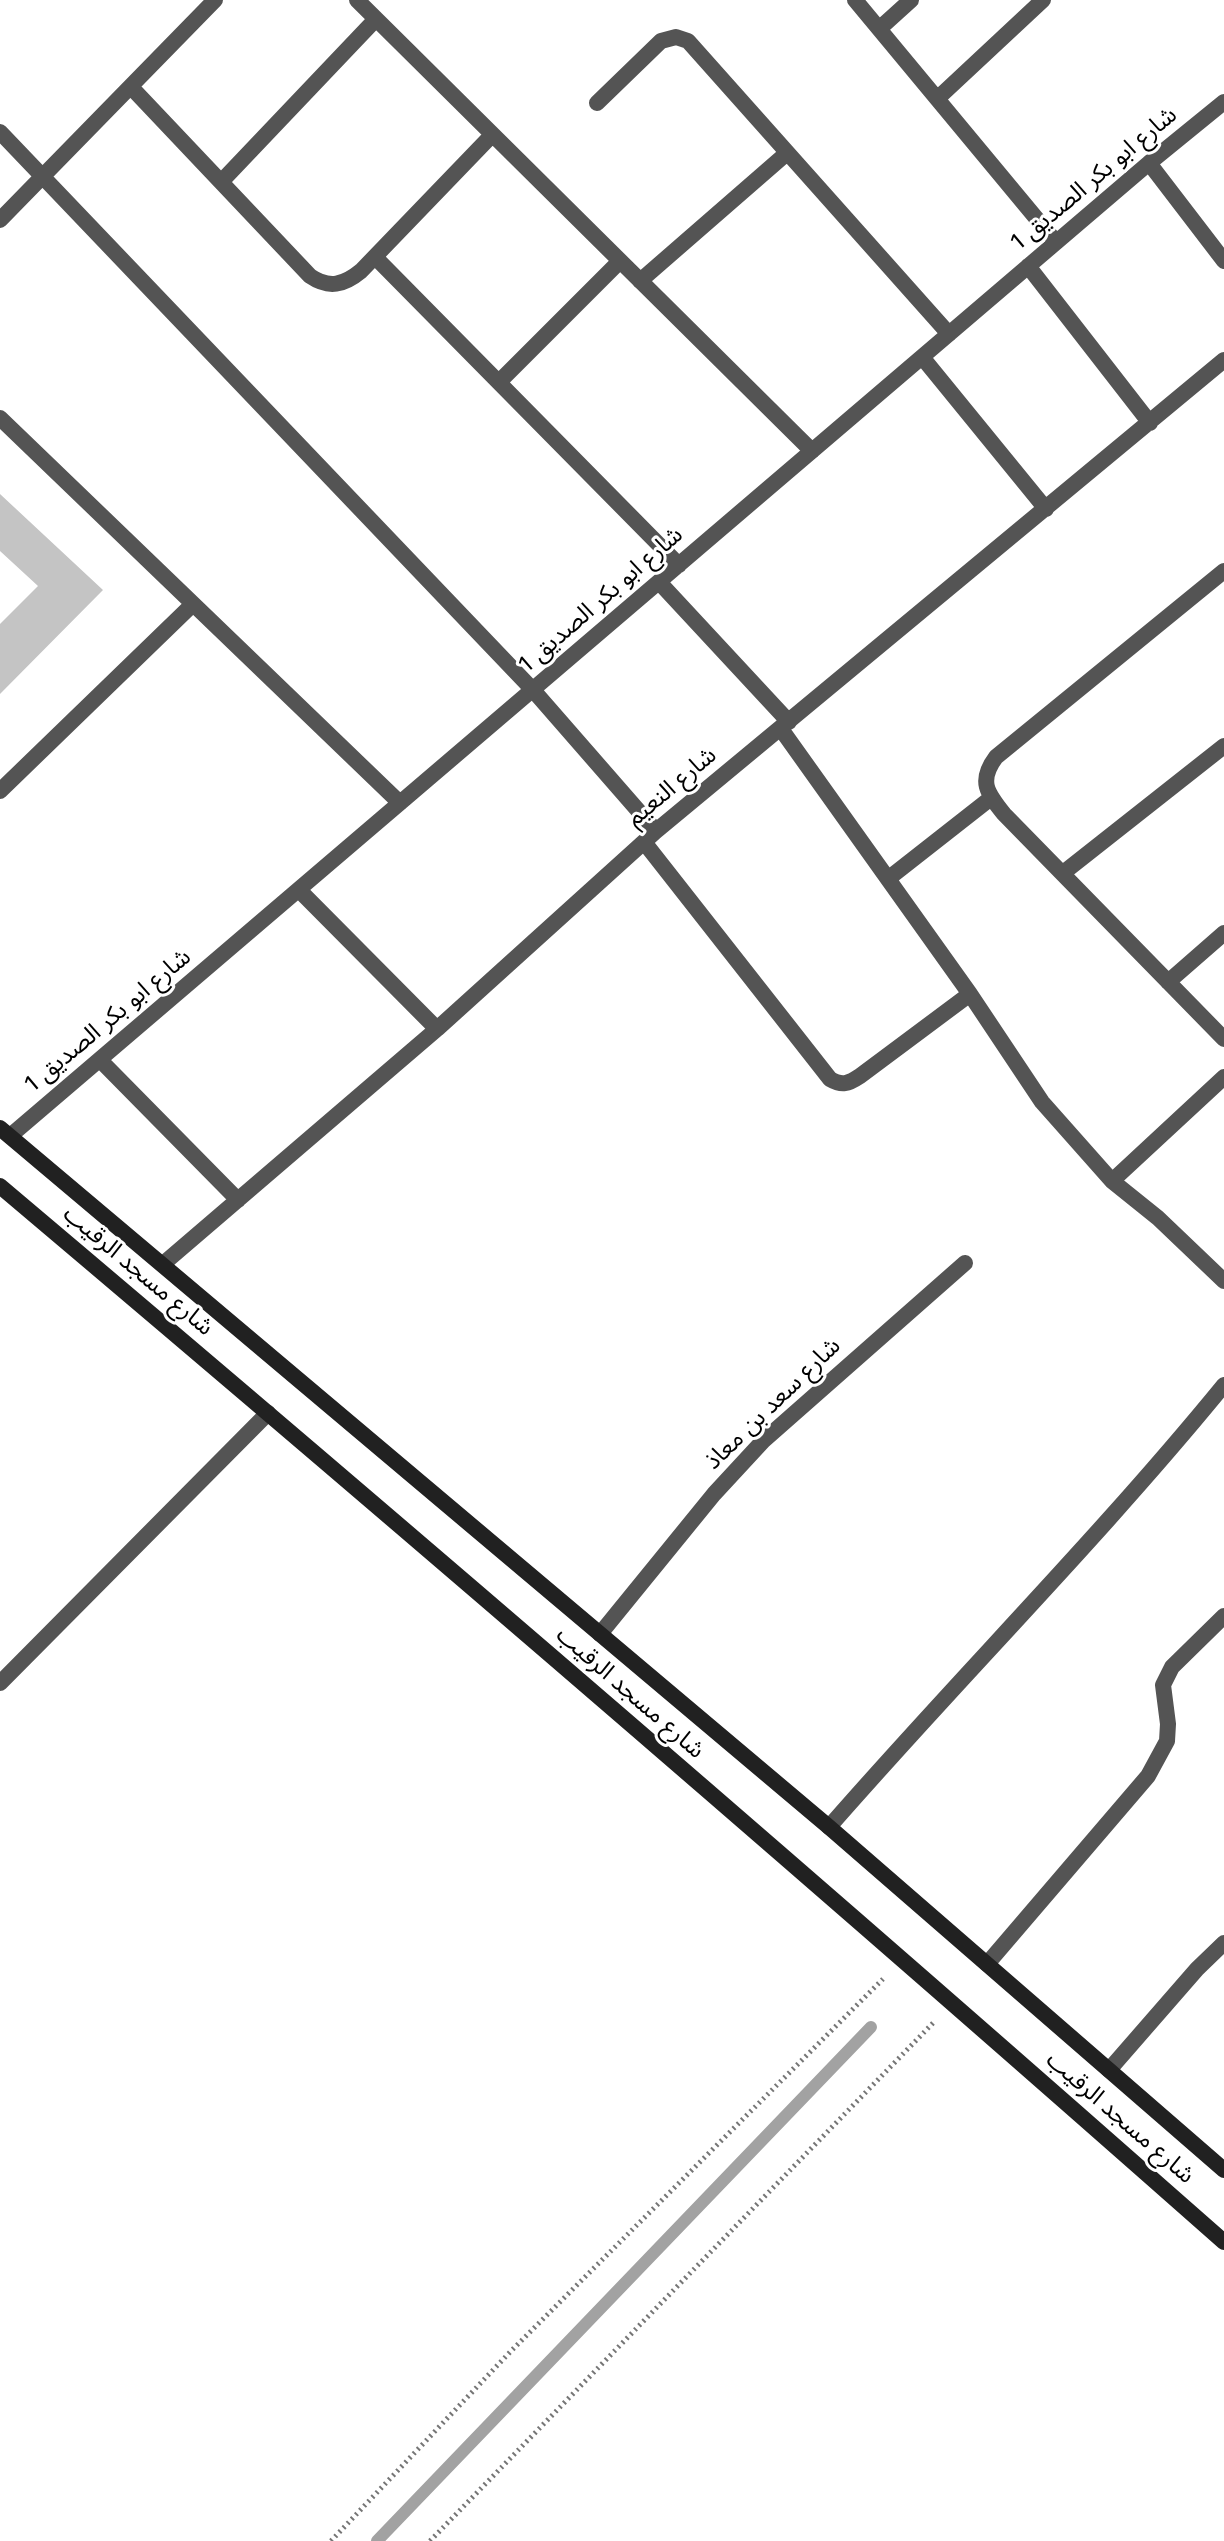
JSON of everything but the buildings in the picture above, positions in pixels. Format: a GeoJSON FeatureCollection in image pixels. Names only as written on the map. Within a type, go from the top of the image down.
{"type":"FeatureCollection","features":[{"type":"Feature","properties":{"kind":"main road","name":"شارع مسجد الرقيب"},"geometry":{"type":"LineString","coordinates":[[5,1132],[829,1827],[1224,2169]]}},
{"type":"Feature","properties":{"kind":"main road","name":"شارع مسجد الرقيب"},"geometry":{"type":"LineString","coordinates":[[0,1186],[903,1958],[1224,2242]]}},
{"type":"Feature","properties":{"kind":"street"},"geometry":{"type":"LineString","coordinates":[[0,220],[215,0]]}},
{"type":"Feature","properties":{"kind":"street"},"geometry":{"type":"LineString","coordinates":[[357,0],[812,451]]}},
{"type":"Feature","properties":{"kind":"street"},"geometry":{"type":"LineString","coordinates":[[855,0],[1056,242]]}},
{"type":"Feature","properties":{"kind":"street"},"geometry":{"type":"LineString","coordinates":[[879,29],[911,0]]}},
{"type":"Feature","properties":{"kind":"street"},"geometry":{"type":"LineString","coordinates":[[938,98],[1043,0]]}},
{"type":"Feature","properties":{"kind":"street"},"geometry":{"type":"LineString","coordinates":[[221,182],[376,19]]}},
{"type":"Feature","properties":{"kind":"street"},"geometry":{"type":"LineString","coordinates":[[597,103],[661,41],[676,37],[688,41],[949,334]]}},
{"type":"Feature","properties":{"kind":"street"},"geometry":{"type":"LineString","coordinates":[[131,87],[321,284],[335,285],[351,280],[492,135]]}},
{"type":"Feature","properties":{"kind":"street","name":"شارع ابو بكر الصديق 1"},"geometry":{"type":"LineString","coordinates":[[5,1132],[100,1060],[1056,242],[1224,102]]}},
{"type":"Feature","properties":{"kind":"street"},"geometry":{"type":"LineString","coordinates":[[0,132],[533,690],[650,836],[830,1079],[839,1085],[850,1083],[970,994]]}},
{"type":"Feature","properties":{"kind":"street"},"geometry":{"type":"LineString","coordinates":[[640,281],[787,153]]}},
{"type":"Feature","properties":{"kind":"street"},"geometry":{"type":"LineString","coordinates":[[1149,163],[1224,261]]}},
{"type":"Feature","properties":{"kind":"street"},"geometry":{"type":"LineString","coordinates":[[375,257],[679,565]]}},
{"type":"Feature","properties":{"kind":"street"},"geometry":{"type":"LineString","coordinates":[[499,382],[620,261]]}},
{"type":"Feature","properties":{"kind":"street"},"geometry":{"type":"LineString","coordinates":[[1028,266],[1150,423]]}},
{"type":"Feature","properties":{"kind":"street"},"geometry":{"type":"LineString","coordinates":[[922,357],[1046,509]]}},
{"type":"Feature","properties":{"kind":"street","name":"شارع النعيم"},"geometry":{"type":"LineString","coordinates":[[163,1264],[437,1029],[650,836],[1224,360]]}},
{"type":"Feature","properties":{"kind":"street"},"geometry":{"type":"LineString","coordinates":[[0,418],[400,803]]}},
{"type":"Feature","properties":{"kind":"street"},"geometry":{"type":"LineString","coordinates":[[1224,571],[996,757],[987,769],[985,784],[991,798],[1224,1039]]}},
{"type":"Feature","properties":{"kind":"street"},"geometry":{"type":"LineString","coordinates":[[659,582],[785,726],[1042,1102],[1112,1181],[1158,1218],[1224,1281]]}},
{"type":"Feature","properties":{"kind":"street"},"geometry":{"type":"LineString","coordinates":[[0,791],[193,604]]}},
{"type":"Feature","properties":{"kind":"street"},"geometry":{"type":"LineString","coordinates":[[1063,873],[1224,746]]}},
{"type":"Feature","properties":{"kind":"street"},"geometry":{"type":"LineString","coordinates":[[889,878],[991,798]]}},
{"type":"Feature","properties":{"kind":"street"},"geometry":{"type":"LineString","coordinates":[[299,890],[437,1029]]}},
{"type":"Feature","properties":{"kind":"street"},"geometry":{"type":"LineString","coordinates":[[1168,982],[1224,933]]}},
{"type":"Feature","properties":{"kind":"street"},"geometry":{"type":"LineString","coordinates":[[100,1060],[238,1200]]}},
{"type":"Feature","properties":{"kind":"street"},"geometry":{"type":"LineString","coordinates":[[1112,1181],[1224,1077]]}},
{"type":"Feature","properties":{"kind":"street","name":"شارع سعد بن معاذ"},"geometry":{"type":"LineString","coordinates":[[600,1634],[714,1494],[763,1441],[808,1398],[965,1263]]}},
{"type":"Feature","properties":{"kind":"street"},"geometry":{"type":"LineString","coordinates":[[829,1827],[890,1756],[1161,1462],[1224,1385]]}},
{"type":"Feature","properties":{"kind":"street"},"geometry":{"type":"LineString","coordinates":[[0,1683],[268,1413]]}},
{"type":"Feature","properties":{"kind":"street"},"geometry":{"type":"LineString","coordinates":[[987,1964],[1148,1776],[1167,1741],[1163,1685],[1172,1667],[1224,1616]]}},
{"type":"Feature","properties":{"kind":"street"},"geometry":{"type":"LineString","coordinates":[[1109,2070],[1197,1969],[1224,1943]]}},
{"type":"Feature","properties":{"kind":"path"},"geometry":{"type":"LineString","coordinates":[[331,2541],[511,2351],[903,1958]]}},
{"type":"Feature","properties":{"kind":"path"},"geometry":{"type":"LineString","coordinates":[[430,2541],[953,2002]]}},
{"type":"Feature","properties":{"kind":"waterway"},"geometry":{"type":"LineString","coordinates":[[377,2541],[871,2027]]}}]}
